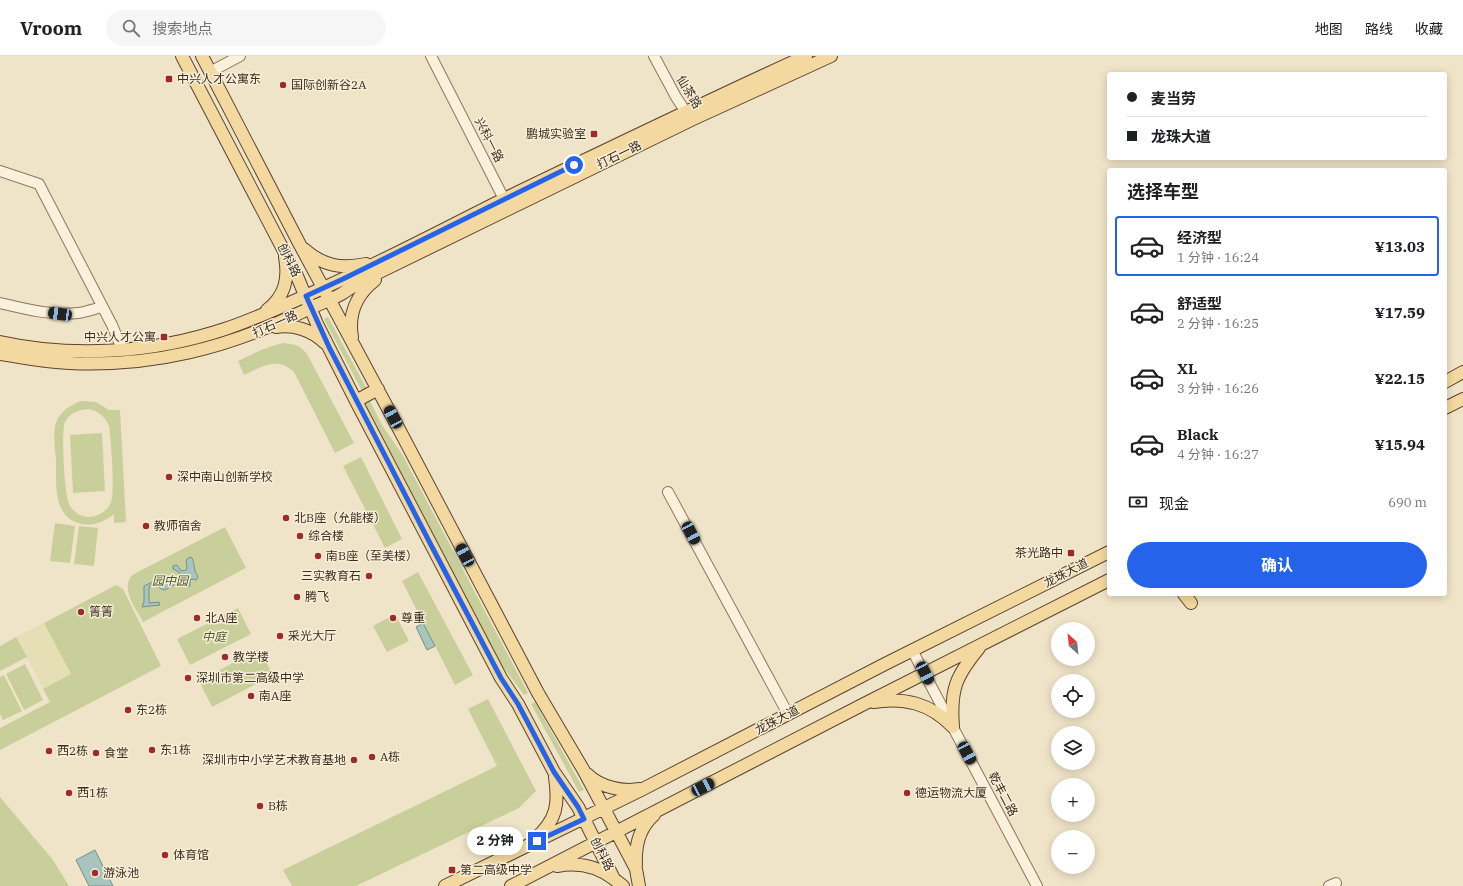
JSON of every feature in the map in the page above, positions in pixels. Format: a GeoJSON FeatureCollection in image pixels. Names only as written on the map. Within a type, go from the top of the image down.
{"type":"FeatureCollection","features":[{"type":"Feature","properties":{"kind":"main road","name":"创科路"},"geometry":{"type":"LineString","coordinates":[[182,56],[283,248],[312,307],[317,324],[356,401],[501,678],[518,704],[554,772],[578,807],[619,882]]}},
{"type":"Feature","properties":{"kind":"main road","name":"创科路"},"geometry":{"type":"LineString","coordinates":[[202,56],[299,243],[378,389],[538,693],[584,771],[636,869],[639,886]]}},
{"type":"Feature","properties":{"kind":"main road","name":"打石一路"},"geometry":{"type":"LineString","coordinates":[[0,354],[68,363],[124,363],[159,359],[196,352],[219,346],[265,329],[342,293],[361,281],[474,226],[688,115],[806,56]]}},
{"type":"Feature","properties":{"kind":"main road","name":"打石一路"},"geometry":{"type":"LineString","coordinates":[[0,342],[30,348],[79,352],[151,346],[193,338],[225,329],[254,319],[306,296],[377,263],[504,199],[688,115],[831,56]]}},
{"type":"Feature","properties":{"kind":"main road"},"geometry":{"type":"LineString","coordinates":[[299,243],[314,257],[333,265],[351,267],[377,263]]}},
{"type":"Feature","properties":{"kind":"main road"},"geometry":{"type":"LineString","coordinates":[[254,319],[272,307],[282,293],[286,283],[287,273],[283,248]]}},
{"type":"Feature","properties":{"kind":"main road"},"geometry":{"type":"LineString","coordinates":[[354,346],[351,325],[354,307],[363,292],[376,280],[361,281]]}},
{"type":"Feature","properties":{"kind":"main road"},"geometry":{"type":"LineString","coordinates":[[265,329],[282,326],[298,328],[318,336],[329,347]]}},
{"type":"Feature","properties":{"kind":"main road"},"geometry":{"type":"LineString","coordinates":[[1447,381],[1463,372]]}},
{"type":"Feature","properties":{"kind":"main road"},"geometry":{"type":"LineString","coordinates":[[356,401],[378,389]]}},
{"type":"Feature","properties":{"kind":"main road"},"geometry":{"type":"LineString","coordinates":[[1447,407],[1463,399]]}},
{"type":"Feature","properties":{"kind":"main road","name":"龙珠大道"},"geometry":{"type":"LineString","coordinates":[[445,886],[604,809],[912,650],[1107,553]]}},
{"type":"Feature","properties":{"kind":"main road","name":"龙珠大道"},"geometry":{"type":"LineString","coordinates":[[511,886],[864,704],[1107,581]]}},
{"type":"Feature","properties":{"kind":"main road"},"geometry":{"type":"LineString","coordinates":[[953,727],[952,711],[954,686],[958,676],[982,644]]}},
{"type":"Feature","properties":{"kind":"main road"},"geometry":{"type":"LineString","coordinates":[[518,704],[538,693]]}},
{"type":"Feature","properties":{"kind":"main road"},"geometry":{"type":"LineString","coordinates":[[864,704],[884,700],[899,700],[913,703],[926,707],[937,713],[953,727]]}},
{"type":"Feature","properties":{"kind":"main road"},"geometry":{"type":"LineString","coordinates":[[584,771],[594,780],[610,787],[630,790],[649,786]]}},
{"type":"Feature","properties":{"kind":"main road"},"geometry":{"type":"LineString","coordinates":[[524,847],[545,830],[554,813],[558,798],[554,772]]}},
{"type":"Feature","properties":{"kind":"main road"},"geometry":{"type":"LineString","coordinates":[[636,869],[636,849],[640,834],[652,817],[662,808]]}},
{"type":"Feature","properties":{"kind":"main road"},"geometry":{"type":"LineString","coordinates":[[548,868],[569,864],[581,865],[599,870],[619,882]]}},
{"type":"Feature","properties":{"kind":"street"},"geometry":{"type":"LineString","coordinates":[[210,72],[240,56]]}},
{"type":"Feature","properties":{"kind":"street","name":"兴科一路"},"geometry":{"type":"LineString","coordinates":[[431,56],[504,199]]}},
{"type":"Feature","properties":{"kind":"street","name":"仙茶路"},"geometry":{"type":"LineString","coordinates":[[654,56],[676,97],[688,115]]}},
{"type":"Feature","properties":{"kind":"street"},"geometry":{"type":"LineString","coordinates":[[0,171],[39,184],[122,349]]}},
{"type":"Feature","properties":{"kind":"street"},"geometry":{"type":"LineString","coordinates":[[474,226],[504,199]]}},
{"type":"Feature","properties":{"kind":"street"},"geometry":{"type":"LineString","coordinates":[[0,303],[60,314],[79,313],[102,307]]}},
{"type":"Feature","properties":{"kind":"street"},"geometry":{"type":"LineString","coordinates":[[668,492],[788,714]]}},
{"type":"Feature","properties":{"kind":"street","name":"乾丰二路"},"geometry":{"type":"LineString","coordinates":[[912,650],[1037,886]]}},
{"type":"Feature","properties":{"kind":"shaded area"},"geometry":{"type":"Polygon","coordinates":[[[44,623],[71,674],[43,689],[16,637],[44,623]]]}},
{"type":"Feature","properties":{"kind":"green space"},"geometry":{"type":"Polygon","coordinates":[[[328,317],[368,391],[363,393],[324,319],[328,317]]]}},
{"type":"Feature","properties":{"kind":"green space"},"geometry":{"type":"Polygon","coordinates":[[[284,343],[297,346],[307,354],[354,443],[335,453],[294,372],[288,367],[269,364],[244,375],[238,361],[266,348],[284,343]]]}},
{"type":"Feature","properties":{"kind":"green space"},"geometry":{"type":"Polygon","coordinates":[[[369,399],[382,425],[402,454],[528,693],[524,695],[501,664],[364,401],[369,399]]]}},
{"type":"Feature","properties":{"kind":"green space"},"geometry":{"type":"Polygon","coordinates":[[[81,401],[96,402],[109,410],[120,410],[126,522],[114,523],[114,514],[99,523],[83,524],[75,522],[68,518],[63,512],[59,503],[56,487],[54,440],[55,425],[61,413],[81,401]],[[81,410],[69,416],[65,422],[63,438],[65,478],[68,500],[70,506],[76,513],[87,517],[100,514],[108,508],[111,502],[113,488],[112,453],[109,426],[103,417],[92,410],[81,410]]]}},
{"type":"Feature","properties":{"kind":"green space"},"geometry":{"type":"Polygon","coordinates":[[[102,433],[105,491],[73,493],[70,435],[102,433]]]}},
{"type":"Feature","properties":{"kind":"green space"},"geometry":{"type":"Polygon","coordinates":[[[361,457],[402,539],[385,548],[343,466],[361,457]]]}},
{"type":"Feature","properties":{"kind":"green space"},"geometry":{"type":"Polygon","coordinates":[[[55,523],[75,526],[70,563],[50,561],[55,523]]]}},
{"type":"Feature","properties":{"kind":"green space"},"geometry":{"type":"Polygon","coordinates":[[[79,526],[98,528],[94,566],[74,564],[79,526]]]}},
{"type":"Feature","properties":{"kind":"green space","name":"园中园"},"geometry":{"type":"Polygon","coordinates":[[[225,527],[246,568],[143,622],[133,605],[128,592],[129,580],[132,575],[225,527]]]}},
{"type":"Feature","properties":{"kind":"green space"},"geometry":{"type":"Polygon","coordinates":[[[418,572],[473,675],[455,685],[402,581],[418,572]]]}},
{"type":"Feature","properties":{"kind":"green space"},"geometry":{"type":"Polygon","coordinates":[[[116,585],[123,589],[161,666],[0,750],[0,728],[50,702],[43,689],[71,674],[44,623],[116,585]]]}},
{"type":"Feature","properties":{"kind":"green space","name":"中庭"},"geometry":{"type":"Polygon","coordinates":[[[238,608],[251,634],[190,665],[177,639],[238,608]]]}},
{"type":"Feature","properties":{"kind":"green space"},"geometry":{"type":"Polygon","coordinates":[[[395,614],[409,641],[387,652],[373,626],[395,614]]]}},
{"type":"Feature","properties":{"kind":"green space"},"geometry":{"type":"Polygon","coordinates":[[[16,637],[27,657],[0,671],[0,646],[16,637]]]}},
{"type":"Feature","properties":{"kind":"green space","name":"中庭"},"geometry":{"type":"Polygon","coordinates":[[[259,649],[273,675],[212,707],[199,681],[259,649]]]}},
{"type":"Feature","properties":{"kind":"green space"},"geometry":{"type":"Polygon","coordinates":[[[25,664],[43,700],[24,710],[6,674],[25,664]]]}},
{"type":"Feature","properties":{"kind":"green space"},"geometry":{"type":"Polygon","coordinates":[[[4,675],[22,711],[3,720],[0,714],[0,677],[4,675]]]}},
{"type":"Feature","properties":{"kind":"green space"},"geometry":{"type":"Polygon","coordinates":[[[488,699],[536,791],[519,808],[356,886],[292,886],[283,870],[497,766],[468,709],[488,699]]]}},
{"type":"Feature","properties":{"kind":"green space"},"geometry":{"type":"Polygon","coordinates":[[[535,702],[584,790],[579,792],[531,704],[535,702]]]}},
{"type":"Feature","properties":{"kind":"green space"},"geometry":{"type":"Polygon","coordinates":[[[0,797],[53,860],[69,886],[0,886],[0,797]]]}},
{"type":"Feature","properties":{"kind":"water"},"geometry":{"type":"Polygon","coordinates":[[[190,557],[194,562],[195,572],[198,576],[197,579],[190,580],[190,586],[186,587],[179,582],[165,590],[161,589],[157,585],[150,585],[149,603],[159,602],[160,605],[142,607],[144,602],[144,586],[157,580],[165,584],[171,579],[181,580],[182,578],[179,572],[173,569],[173,566],[177,565],[181,571],[186,570],[186,560],[190,557]]]}},
{"type":"Feature","properties":{"kind":"water"},"geometry":{"type":"Polygon","coordinates":[[[423,623],[435,646],[427,650],[416,627],[423,623]]]}},
{"type":"Feature","properties":{"kind":"water","name":"游泳池"},"geometry":{"type":"Polygon","coordinates":[[[95,850],[113,886],[89,886],[76,860],[95,850]]]}},
{"type":"Feature","properties":{"kind":"place","name":"中兴人才公寓东"},"geometry":{"type":"Point","coordinates":[169,79]}},
{"type":"Feature","properties":{"kind":"place","name":"国际创新谷2A"},"geometry":{"type":"Point","coordinates":[283,85]}},
{"type":"Feature","properties":{"kind":"place","name":"鹏城实验室"},"geometry":{"type":"Point","coordinates":[594,134]}},
{"type":"Feature","properties":{"kind":"place","name":"中兴人才公寓"},"geometry":{"type":"Point","coordinates":[164,337]}},
{"type":"Feature","properties":{"kind":"place","name":"深中南山创新学校"},"geometry":{"type":"Point","coordinates":[169,477]}},
{"type":"Feature","properties":{"kind":"place","name":"北B座（允能楼）"},"geometry":{"type":"Point","coordinates":[286,518]}},
{"type":"Feature","properties":{"kind":"place","name":"教师宿舍"},"geometry":{"type":"Point","coordinates":[146,526]}},
{"type":"Feature","properties":{"kind":"place","name":"综合楼"},"geometry":{"type":"Point","coordinates":[300,536]}},
{"type":"Feature","properties":{"kind":"place","name":"茶光路中"},"geometry":{"type":"Point","coordinates":[1071,553]}},
{"type":"Feature","properties":{"kind":"place","name":"南B座（至美楼）"},"geometry":{"type":"Point","coordinates":[318,556]}},
{"type":"Feature","properties":{"kind":"place","name":"三实教育石"},"geometry":{"type":"Point","coordinates":[369,576]}},
{"type":"Feature","properties":{"kind":"place","name":"腾飞"},"geometry":{"type":"Point","coordinates":[297,597]}},
{"type":"Feature","properties":{"kind":"place","name":"箐箐"},"geometry":{"type":"Point","coordinates":[81,612]}},
{"type":"Feature","properties":{"kind":"place","name":"北A座"},"geometry":{"type":"Point","coordinates":[197,618]}},
{"type":"Feature","properties":{"kind":"place","name":"尊重"},"geometry":{"type":"Point","coordinates":[393,618]}},
{"type":"Feature","properties":{"kind":"place","name":"采光大厅"},"geometry":{"type":"Point","coordinates":[280,636]}},
{"type":"Feature","properties":{"kind":"place","name":"教学楼"},"geometry":{"type":"Point","coordinates":[225,657]}},
{"type":"Feature","properties":{"kind":"place","name":"深圳市第二高级中学"},"geometry":{"type":"Point","coordinates":[188,678]}},
{"type":"Feature","properties":{"kind":"place","name":"南A座"},"geometry":{"type":"Point","coordinates":[251,696]}},
{"type":"Feature","properties":{"kind":"place","name":"东2栋"},"geometry":{"type":"Point","coordinates":[128,710]}},
{"type":"Feature","properties":{"kind":"place","name":"东1栋"},"geometry":{"type":"Point","coordinates":[152,750]}},
{"type":"Feature","properties":{"kind":"place","name":"西2栋"},"geometry":{"type":"Point","coordinates":[49,751]}},
{"type":"Feature","properties":{"kind":"place","name":"食堂"},"geometry":{"type":"Point","coordinates":[96,753]}},
{"type":"Feature","properties":{"kind":"place","name":"A栋"},"geometry":{"type":"Point","coordinates":[372,757]}},
{"type":"Feature","properties":{"kind":"place","name":"深圳市中小学艺术教育基地"},"geometry":{"type":"Point","coordinates":[354,760]}},
{"type":"Feature","properties":{"kind":"place","name":"西1栋"},"geometry":{"type":"Point","coordinates":[69,793]}},
{"type":"Feature","properties":{"kind":"place","name":"德运物流大厦"},"geometry":{"type":"Point","coordinates":[907,793]}},
{"type":"Feature","properties":{"kind":"place","name":"B栋"},"geometry":{"type":"Point","coordinates":[260,806]}},
{"type":"Feature","properties":{"kind":"place","name":"体育馆"},"geometry":{"type":"Point","coordinates":[165,855]}},
{"type":"Feature","properties":{"kind":"place","name":"第二高级中学"},"geometry":{"type":"Point","coordinates":[452,870]}},
{"type":"Feature","properties":{"kind":"place","name":"游泳池"},"geometry":{"type":"Point","coordinates":[95,873]}},
{"type":"Feature","properties":{"kind":"route"},"geometry":{"type":"LineString","coordinates":[[537,841],[584,819],[578,807],[554,772],[518,704],[501,678],[356,401],[317,324],[312,307],[306,296],[574,165]]}}]}
